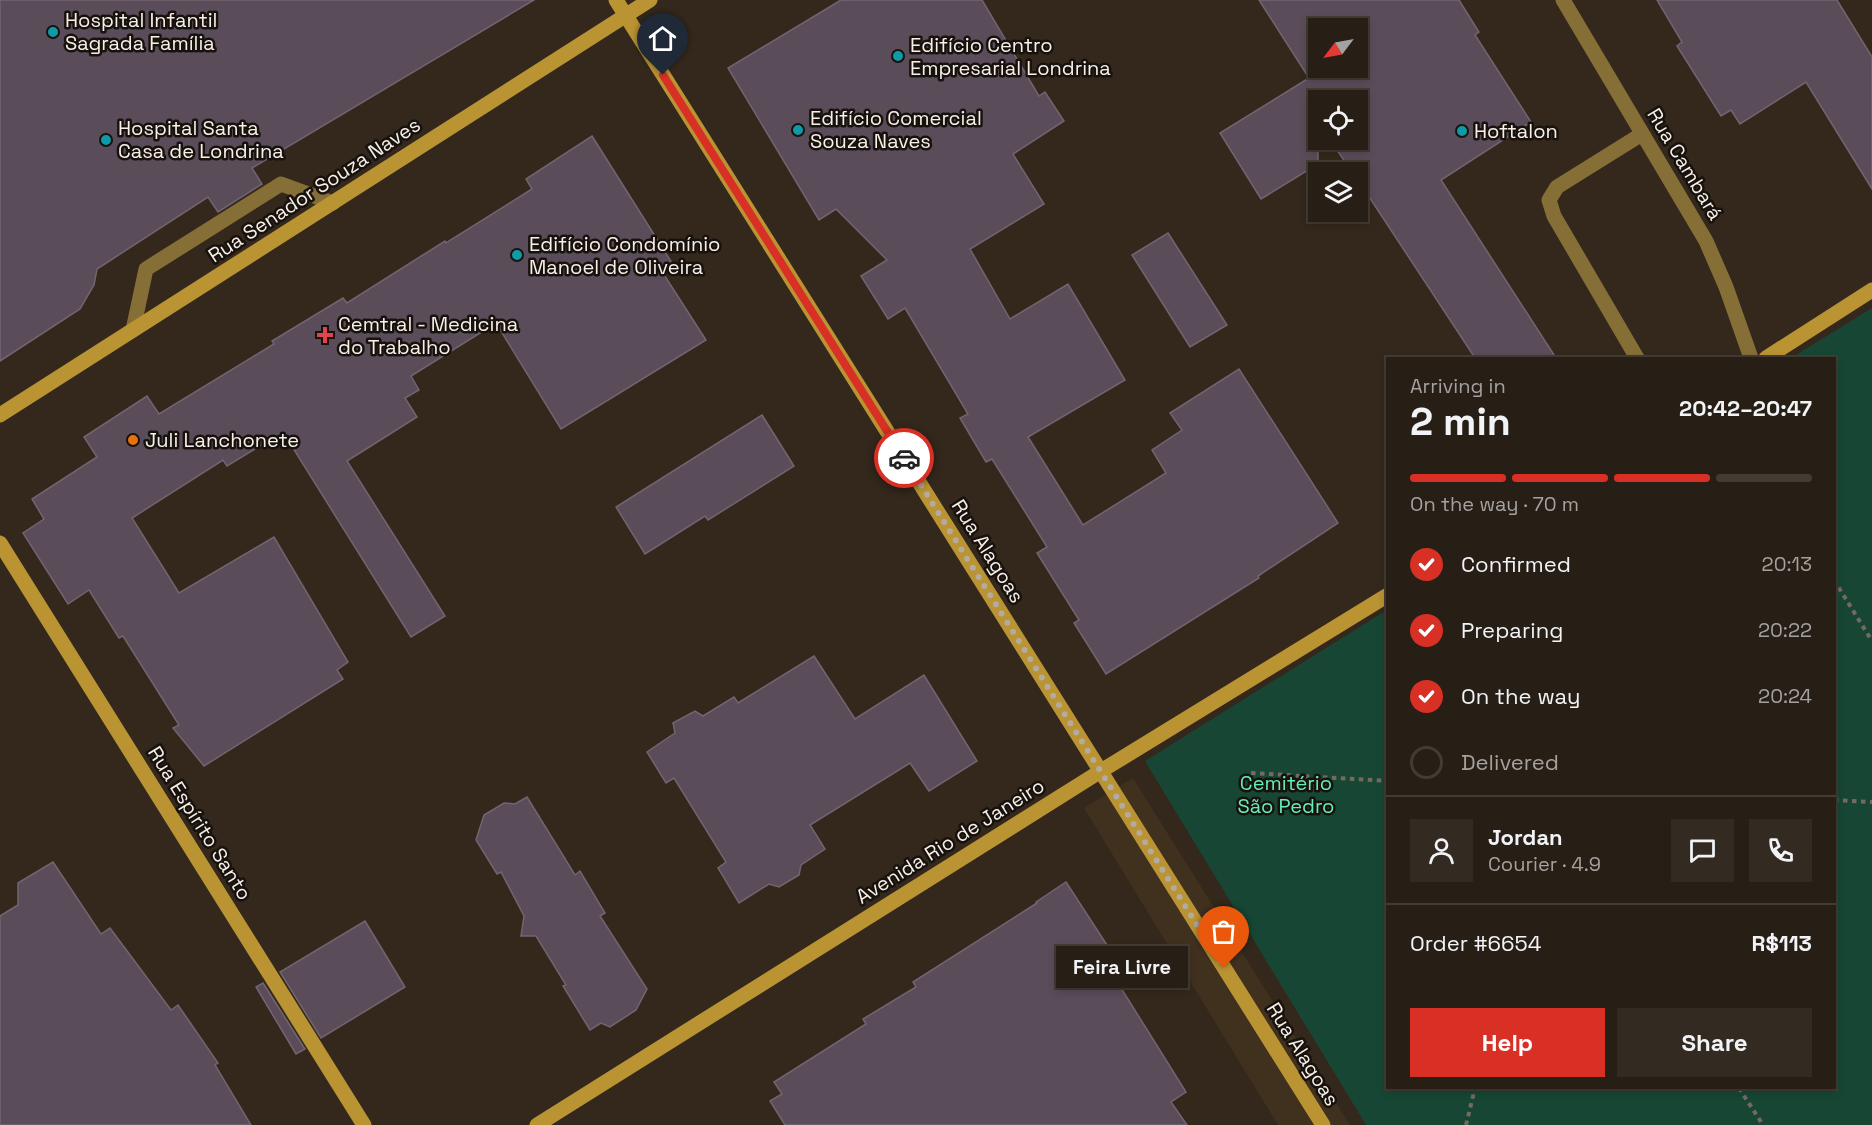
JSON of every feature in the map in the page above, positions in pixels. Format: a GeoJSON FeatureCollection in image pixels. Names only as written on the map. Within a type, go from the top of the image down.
{"type":"FeatureCollection","features":[{"type":"Feature","properties":{"kind":"street","name":"Rua Alagoas"},"geometry":{"type":"LineString","coordinates":[[616,0],[1323,1125]]}},
{"type":"Feature","properties":{"kind":"street","name":"Rua Senador Souza Naves"},"geometry":{"type":"LineString","coordinates":[[0,415],[651,0]]}},
{"type":"Feature","properties":{"kind":"street","name":"Rua Cambará"},"geometry":{"type":"LineString","coordinates":[[1563,0],[1706,241],[1726,286],[1751,357]]}},
{"type":"Feature","properties":{"kind":"street"},"geometry":{"type":"LineString","coordinates":[[1636,357],[1554,216],[1549,200],[1557,187],[1642,134]]}},
{"type":"Feature","properties":{"kind":"street"},"geometry":{"type":"LineString","coordinates":[[133,330],[146,269],[281,184],[333,203]]}},
{"type":"Feature","properties":{"kind":"street"},"geometry":{"type":"LineString","coordinates":[[1768,357],[1872,290]]}},
{"type":"Feature","properties":{"kind":"street","name":"Rua Espírito Santo"},"geometry":{"type":"LineString","coordinates":[[0,543],[364,1125]]}},
{"type":"Feature","properties":{"kind":"street","name":"Avenida Rio de Janeiro"},"geometry":{"type":"LineString","coordinates":[[537,1125],[1101,771],[1386,596]]}},
{"type":"Feature","properties":{"kind":"path"},"geometry":{"type":"LineString","coordinates":[[1836,583],[1872,641]]}},
{"type":"Feature","properties":{"kind":"path"},"geometry":{"type":"LineString","coordinates":[[1251,773],[1386,781]]}},
{"type":"Feature","properties":{"kind":"path"},"geometry":{"type":"LineString","coordinates":[[1836,800],[1872,802]]}},
{"type":"Feature","properties":{"kind":"path"},"geometry":{"type":"LineString","coordinates":[[1466,1125],[1475,1089]]}},
{"type":"Feature","properties":{"kind":"path"},"geometry":{"type":"LineString","coordinates":[[1740,1089],[1763,1125]]}},
{"type":"Feature","properties":{"kind":"shaded area"},"geometry":{"type":"Polygon","coordinates":[[[1133,778],[1350,1125],[1278,1125],[1084,808],[1133,778]]]}},
{"type":"Feature","properties":{"kind":"green space","name":"Cemitério São Pedro"},"geometry":{"type":"Polygon","coordinates":[[[1872,308],[1872,1125],[1366,1125],[1145,761],[1386,611],[1386,1089],[1836,1089],[1836,357],[1793,357],[1872,308]]]}},
{"type":"Feature","properties":{"kind":"building","name":"Hospital Santa Casa de Londrina"},"geometry":{"type":"Polygon","coordinates":[[[0,0],[534,0],[252,168],[262,184],[218,212],[208,197],[97,269],[94,285],[80,309],[0,361],[0,0]]]}},
{"type":"Feature","properties":{"kind":"building"},"geometry":{"type":"Polygon","coordinates":[[[841,0],[982,0],[1039,96],[1045,92],[1064,121],[1013,154],[1044,204],[970,249],[1010,319],[1068,284],[1125,380],[1028,437],[1083,525],[1166,473],[1152,450],[1182,430],[1170,413],[1239,369],[1338,523],[1258,576],[1259,578],[1106,674],[1074,623],[1079,620],[1037,553],[1047,547],[992,459],[986,462],[960,418],[968,414],[905,308],[888,319],[861,276],[887,260],[836,209],[819,220],[728,68],[841,0]]]}},
{"type":"Feature","properties":{"kind":"building"},"geometry":{"type":"Polygon","coordinates":[[[1259,0],[1459,0],[1479,32],[1475,35],[1531,122],[1441,180],[1555,357],[1474,357],[1368,195],[1368,162],[1345,162],[1337,150],[1368,150],[1368,90],[1308,90],[1308,150],[1318,150],[1318,162],[1308,162],[1308,170],[1261,199],[1220,133],[1309,78],[1368,78],[1368,18],[1308,18],[1308,76],[1259,0]]]}},
{"type":"Feature","properties":{"kind":"building"},"geometry":{"type":"Polygon","coordinates":[[[1657,0],[1837,0],[1872,57],[1872,189],[1806,82],[1740,124],[1731,110],[1721,116],[1677,46],[1682,42],[1657,0]]]}},
{"type":"Feature","properties":{"kind":"building"},"geometry":{"type":"Polygon","coordinates":[[[592,136],[672,263],[661,270],[706,340],[561,429],[496,323],[411,376],[419,390],[405,398],[417,417],[347,461],[445,616],[411,637],[283,432],[227,466],[223,460],[132,518],[179,593],[274,537],[348,662],[337,670],[343,679],[204,766],[173,728],[179,725],[123,636],[119,638],[89,590],[68,604],[23,533],[44,519],[32,499],[97,457],[84,437],[147,396],[159,414],[274,344],[272,341],[343,298],[347,303],[532,189],[526,179],[592,136]]]}},
{"type":"Feature","properties":{"kind":"building"},"geometry":{"type":"Polygon","coordinates":[[[1168,233],[1227,325],[1190,347],[1132,255],[1168,233]]]}},
{"type":"Feature","properties":{"kind":"building"},"geometry":{"type":"Polygon","coordinates":[[[762,415],[794,466],[708,520],[705,516],[645,554],[616,507],[762,415]]]}},
{"type":"Feature","properties":{"kind":"building"},"geometry":{"type":"Polygon","coordinates":[[[814,656],[855,719],[924,675],[977,761],[929,791],[910,763],[810,825],[825,849],[801,865],[799,875],[779,887],[769,884],[739,903],[718,868],[726,862],[674,778],[666,783],[647,752],[675,733],[673,723],[695,711],[703,716],[734,697],[738,703],[814,656]]]}},
{"type":"Feature","properties":{"kind":"building"},"geometry":{"type":"Polygon","coordinates":[[[527,797],[575,875],[580,871],[605,913],[600,916],[647,989],[636,1010],[610,1027],[601,1023],[590,1030],[536,936],[521,936],[524,916],[501,872],[497,874],[476,840],[484,815],[504,803],[515,804],[527,797]]]}},
{"type":"Feature","properties":{"kind":"building"},"geometry":{"type":"Polygon","coordinates":[[[53,862],[101,934],[110,928],[171,1010],[178,1005],[218,1063],[215,1065],[251,1125],[0,1125],[0,916],[18,905],[18,883],[53,862]]]}},
{"type":"Feature","properties":{"kind":"building"},"geometry":{"type":"Polygon","coordinates":[[[1066,882],[1131,982],[1121,988],[1186,1092],[1171,1102],[1187,1125],[785,1125],[770,1101],[782,1094],[774,1082],[866,1024],[863,1019],[916,987],[913,982],[1066,882]]]}},
{"type":"Feature","properties":{"kind":"building"},"geometry":{"type":"Polygon","coordinates":[[[365,921],[405,987],[321,1038],[280,972],[365,921]]]}},
{"type":"Feature","properties":{"kind":"building"},"geometry":{"type":"Polygon","coordinates":[[[263,983],[305,1049],[296,1054],[256,987],[263,983]]]}},
{"type":"Feature","properties":{"kind":"way so far"},"geometry":{"type":"LineString","coordinates":[[904,458],[1224,968]]}},
{"type":"Feature","properties":{"kind":"place","name":"Hospital Infantil Sagrada Família"},"geometry":{"type":"Point","coordinates":[53,32]}},
{"type":"Feature","properties":{"kind":"place","name":"Edifício Centro Empresarial Londrina"},"geometry":{"type":"Point","coordinates":[898,56]}},
{"type":"Feature","properties":{"kind":"place","name":"Edifício Comercial Souza Naves"},"geometry":{"type":"Point","coordinates":[798,130]}},
{"type":"Feature","properties":{"kind":"place","name":"Hoftalon"},"geometry":{"type":"Point","coordinates":[1462,131]}},
{"type":"Feature","properties":{"kind":"place","name":"Hospital Santa Casa de Londrina"},"geometry":{"type":"Point","coordinates":[106,140]}},
{"type":"Feature","properties":{"kind":"place","name":"Edifício Condomínio Manoel de Oliveira"},"geometry":{"type":"Point","coordinates":[517,255]}},
{"type":"Feature","properties":{"kind":"place","name":"Cemtral - Medicina do Trabalho"},"geometry":{"type":"Point","coordinates":[325,335]}},
{"type":"Feature","properties":{"kind":"place","name":"Juli Lanchonete"},"geometry":{"type":"Point","coordinates":[133,440]}},
{"type":"Feature","properties":{"kind":"place","name":"Feira Livre"},"geometry":{"type":"Point","coordinates":[1224,968]}},
{"type":"Feature","properties":{"kind":"route"},"geometry":{"type":"LineString","coordinates":[[663,75],[904,458]]}}]}
